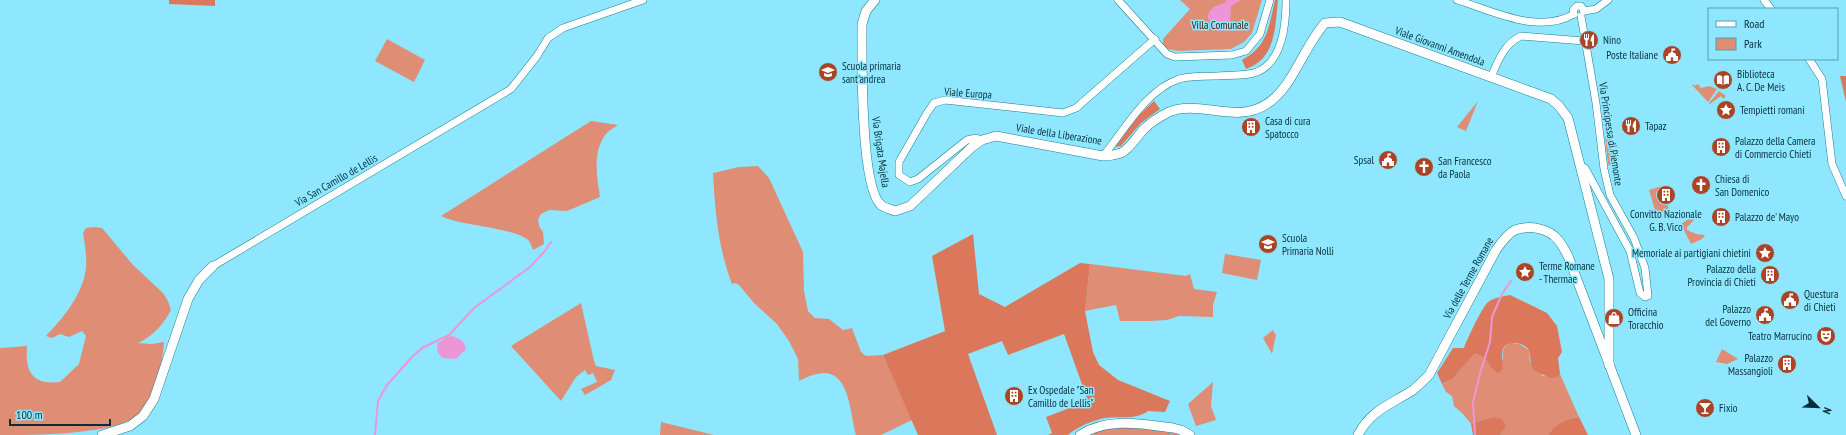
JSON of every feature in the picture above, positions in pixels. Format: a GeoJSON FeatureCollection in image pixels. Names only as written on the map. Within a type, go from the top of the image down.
{"type":"FeatureCollection","features":[{"type":"Feature","properties":{"kind":"main road","name":"Via Brigata Majella"},"geometry":{"type":"LineString","coordinates":[[875,0],[866,12],[862,24],[863,115],[872,189],[881,205],[895,211],[910,206],[972,147],[982,140]]}},
{"type":"Feature","properties":{"kind":"main road","name":"Viale Giovanni Amendola"},"geometry":{"type":"LineString","coordinates":[[1103,156],[1122,152],[1145,128],[1170,112],[1190,108],[1243,114],[1259,109],[1273,100],[1288,84],[1315,35],[1325,24],[1340,22],[1551,100],[1559,106],[1568,118],[1594,214],[1609,279],[1609,365]]}},
{"type":"Feature","properties":{"kind":"main road","name":"Viale della Liberazione"},"geometry":{"type":"LineString","coordinates":[[982,140],[996,136],[1103,156]]}},
{"type":"Feature","properties":{"kind":"main road","name":"Via delle Terme Romane"},"geometry":{"type":"LineString","coordinates":[[1358,435],[1364,423],[1376,412],[1414,389],[1429,375],[1496,250],[1504,239],[1514,231],[1530,228],[1547,231],[1558,240],[1568,256],[1636,435]]}},
{"type":"Feature","properties":{"kind":"main road","name":"Via San Camillo de Lellis"},"geometry":{"type":"LineString","coordinates":[[102,435],[130,426],[143,416],[154,399],[188,299],[199,280],[213,266]]}},
{"type":"Feature","properties":{"kind":"main road"},"geometry":{"type":"LineString","coordinates":[[1080,435],[1095,427],[1126,422],[1173,428],[1190,435]]}},
{"type":"Feature","properties":{"kind":"street","name":"Via San Camillo de Lellis"},"geometry":{"type":"LineString","coordinates":[[213,266],[511,90],[537,56],[548,38],[563,28],[643,0]]}},
{"type":"Feature","properties":{"kind":"street"},"geometry":{"type":"LineString","coordinates":[[1118,0],[1155,38],[1167,54],[1175,57],[1239,54],[1251,46],[1260,34],[1270,0]]}},
{"type":"Feature","properties":{"kind":"street","name":"Viale della Liberazione"},"geometry":{"type":"LineString","coordinates":[[1103,156],[1136,112],[1160,89],[1179,79],[1254,73],[1268,66],[1282,41],[1286,0]]}},
{"type":"Feature","properties":{"kind":"street"},"geometry":{"type":"LineString","coordinates":[[1457,0],[1526,22],[1549,22],[1580,14],[1596,9],[1608,0]]}},
{"type":"Feature","properties":{"kind":"street"},"geometry":{"type":"LineString","coordinates":[[1764,0],[1770,8]]}},
{"type":"Feature","properties":{"kind":"street","name":"Via Principessa di Piemonte"},"geometry":{"type":"LineString","coordinates":[[1580,14],[1596,103],[1604,169],[1610,195],[1634,238],[1645,268],[1648,296],[1645,297],[1640,293],[1630,251],[1585,168],[1580,166]]}},
{"type":"Feature","properties":{"kind":"street"},"geometry":{"type":"LineString","coordinates":[[1491,77],[1503,52],[1512,40],[1521,36],[1584,41]]}},
{"type":"Feature","properties":{"kind":"street","name":"Viale Europa"},"geometry":{"type":"LineString","coordinates":[[982,140],[976,138],[967,140],[918,180],[910,182],[899,175],[899,162],[927,113],[937,102],[945,100],[1064,113],[1076,108],[1155,38]]}},
{"type":"Feature","properties":{"kind":"street"},"geometry":{"type":"LineString","coordinates":[[1810,60],[1822,79],[1832,164],[1846,196]]}},
{"type":"Feature","properties":{"kind":"green space","name":"Villa Comunale"},"geometry":{"type":"Polygon","coordinates":[[[1180,0],[1262,0],[1252,33],[1244,42],[1231,49],[1178,51],[1168,49],[1163,44],[1163,39],[1190,9],[1180,0]]]}},
{"type":"Feature","properties":{"kind":"green space"},"geometry":{"type":"Polygon","coordinates":[[[387,39],[425,60],[414,82],[375,61],[387,39]]]}},
{"type":"Feature","properties":{"kind":"green space"},"geometry":{"type":"Polygon","coordinates":[[[1693,84],[1694,86],[1698,84],[1701,88],[1709,86],[1717,89],[1708,102],[1692,85],[1693,84]]]}},
{"type":"Feature","properties":{"kind":"green space"},"geometry":{"type":"Polygon","coordinates":[[[1719,91],[1726,96],[1723,99],[1721,96],[1710,104],[1709,103],[1719,91]]]}},
{"type":"Feature","properties":{"kind":"green space"},"geometry":{"type":"Polygon","coordinates":[[[1478,101],[1466,131],[1457,127],[1478,101]]]}},
{"type":"Feature","properties":{"kind":"green space"},"geometry":{"type":"Polygon","coordinates":[[[591,121],[618,125],[606,134],[597,156],[600,197],[567,211],[549,210],[541,214],[538,219],[539,226],[543,232],[544,244],[533,250],[529,241],[514,233],[461,222],[441,216],[591,121]]]}},
{"type":"Feature","properties":{"kind":"green space"},"geometry":{"type":"Polygon","coordinates":[[[1611,135],[1614,164],[1608,165],[1605,136],[1611,135]]]}},
{"type":"Feature","properties":{"kind":"green space"},"geometry":{"type":"Polygon","coordinates":[[[758,166],[769,178],[803,252],[804,291],[808,311],[815,318],[829,319],[843,330],[852,328],[861,352],[866,356],[883,355],[912,420],[881,435],[856,435],[847,394],[842,384],[836,377],[828,373],[815,374],[799,381],[798,359],[789,341],[777,324],[754,303],[739,285],[735,283],[732,284],[720,243],[713,173],[739,167],[758,166]]]}},
{"type":"Feature","properties":{"kind":"green space"},"geometry":{"type":"Polygon","coordinates":[[[1662,186],[1669,210],[1656,214],[1649,190],[1662,186]]]}},
{"type":"Feature","properties":{"kind":"green space"},"geometry":{"type":"Polygon","coordinates":[[[1692,217],[1694,220],[1687,227],[1687,230],[1696,234],[1705,235],[1702,239],[1691,244],[1681,224],[1692,217]]]}},
{"type":"Feature","properties":{"kind":"green space"},"geometry":{"type":"Polygon","coordinates":[[[86,228],[102,228],[133,265],[163,293],[168,301],[171,310],[165,320],[157,330],[138,343],[152,344],[164,342],[162,362],[153,392],[148,401],[135,417],[123,423],[90,431],[70,433],[0,435],[0,348],[27,346],[27,363],[29,370],[37,379],[43,381],[60,382],[79,364],[86,336],[82,331],[69,337],[60,334],[52,338],[46,336],[70,308],[83,283],[86,254],[83,233],[86,228]]]}},
{"type":"Feature","properties":{"kind":"green space"},"geometry":{"type":"Polygon","coordinates":[[[1225,254],[1261,260],[1257,280],[1222,273],[1225,254]]]}},
{"type":"Feature","properties":{"kind":"green space"},"geometry":{"type":"Polygon","coordinates":[[[1090,264],[1186,276],[1190,274],[1194,289],[1217,292],[1213,305],[1213,317],[1179,316],[1167,320],[1120,321],[1116,305],[1085,311],[1090,264]]]}},
{"type":"Feature","properties":{"kind":"green space"},"geometry":{"type":"Polygon","coordinates":[[[581,303],[596,366],[615,370],[611,380],[585,395],[581,389],[597,382],[593,373],[588,375],[585,370],[576,377],[561,401],[511,346],[581,303]]]}},
{"type":"Feature","properties":{"kind":"green space"},"geometry":{"type":"Polygon","coordinates":[[[1273,330],[1276,335],[1272,354],[1263,338],[1273,330]]]}},
{"type":"Feature","properties":{"kind":"green space"},"geometry":{"type":"Polygon","coordinates":[[[1510,343],[1519,344],[1529,351],[1530,362],[1543,376],[1558,377],[1560,374],[1579,417],[1562,423],[1554,428],[1548,435],[1500,435],[1506,427],[1492,417],[1471,424],[1454,406],[1452,396],[1446,392],[1442,384],[1450,379],[1474,354],[1483,356],[1489,364],[1503,359],[1504,350],[1510,343]]]}},
{"type":"Feature","properties":{"kind":"green space"},"geometry":{"type":"Polygon","coordinates":[[[1722,349],[1738,359],[1727,364],[1716,362],[1722,349]]]}},
{"type":"Feature","properties":{"kind":"green space"},"geometry":{"type":"Polygon","coordinates":[[[1213,382],[1211,406],[1216,420],[1196,426],[1188,404],[1213,382]]]}},
{"type":"Feature","properties":{"kind":"green space"},"geometry":{"type":"Polygon","coordinates":[[[661,422],[714,435],[660,435],[661,422]]]}},
{"type":"Feature","properties":{"kind":"green space"},"geometry":{"type":"Polygon","coordinates":[[[1129,426],[1184,435],[1085,435],[1099,428],[1129,426]]]}},
{"type":"Feature","properties":{"kind":"shaded area"},"geometry":{"type":"Polygon","coordinates":[[[169,0],[215,0],[215,6],[169,4],[169,0]]]}},
{"type":"Feature","properties":{"kind":"shaded area"},"geometry":{"type":"Polygon","coordinates":[[[1226,0],[1241,0],[1231,6],[1230,24],[1223,30],[1217,31],[1208,19],[1208,16],[1214,7],[1226,2],[1226,0]]]}},
{"type":"Feature","properties":{"kind":"shaded area"},"geometry":{"type":"Polygon","coordinates":[[[1275,0],[1278,0],[1276,21],[1269,50],[1256,64],[1246,69],[1242,60],[1251,54],[1262,42],[1269,27],[1275,0]]]}},
{"type":"Feature","properties":{"kind":"shaded area"},"geometry":{"type":"Polygon","coordinates":[[[1840,76],[1846,76],[1846,102],[1840,76]]]}},
{"type":"Feature","properties":{"kind":"shaded area"},"geometry":{"type":"Polygon","coordinates":[[[1154,101],[1160,109],[1141,123],[1121,146],[1115,147],[1139,115],[1154,101]]]}},
{"type":"Feature","properties":{"kind":"shaded area"},"geometry":{"type":"Polygon","coordinates":[[[973,234],[979,294],[1005,307],[1080,263],[1090,264],[1085,311],[1093,352],[1099,365],[1118,380],[1170,401],[1165,412],[1148,411],[1139,416],[1133,417],[1105,418],[1085,424],[1068,435],[1048,435],[1052,433],[1046,417],[1088,401],[1064,334],[1008,355],[1002,341],[968,354],[997,435],[918,435],[883,355],[945,331],[932,256],[973,234]]]}},
{"type":"Feature","properties":{"kind":"shaded area"},"geometry":{"type":"Polygon","coordinates":[[[1510,295],[1547,313],[1557,326],[1562,352],[1558,358],[1560,374],[1558,377],[1550,378],[1533,370],[1530,353],[1527,348],[1521,344],[1514,343],[1504,347],[1502,355],[1503,369],[1498,373],[1491,367],[1486,359],[1474,354],[1452,379],[1442,384],[1437,373],[1453,348],[1464,348],[1474,325],[1487,303],[1489,301],[1510,295]]]}},
{"type":"Feature","properties":{"kind":"shaded area"},"geometry":{"type":"Polygon","coordinates":[[[452,336],[461,340],[466,349],[456,359],[442,358],[437,351],[438,343],[447,337],[452,336]]]}},
{"type":"Feature","properties":{"kind":"shaded area"},"geometry":{"type":"Polygon","coordinates":[[[1492,417],[1502,419],[1506,427],[1500,435],[1473,435],[1471,424],[1492,417]]]}},
{"type":"Feature","properties":{"kind":"shaded area"},"geometry":{"type":"Polygon","coordinates":[[[1579,417],[1588,435],[1548,435],[1561,423],[1579,417]]]}},
{"type":"Feature","properties":{"kind":"waterway"},"geometry":{"type":"LineString","coordinates":[[375,435],[378,401],[387,385],[412,357],[422,348],[449,335],[474,308],[530,267],[551,242]]}},
{"type":"Feature","properties":{"kind":"waterway"},"geometry":{"type":"LineString","coordinates":[[1475,435],[1473,402],[1490,342],[1492,317],[1502,294],[1511,281]]}},
{"type":"Feature","properties":{"kind":"place","name":"Nino"},"geometry":{"type":"Point","coordinates":[1589,40]}},
{"type":"Feature","properties":{"kind":"place","name":"Poste Italiane"},"geometry":{"type":"Point","coordinates":[1672,55]}},
{"type":"Feature","properties":{"kind":"place","name":"Scuola primaria sant'andrea"},"geometry":{"type":"Point","coordinates":[828,72]}},
{"type":"Feature","properties":{"kind":"place","name":"Biblioteca A. C. De Meis"},"geometry":{"type":"Point","coordinates":[1723,80]}},
{"type":"Feature","properties":{"kind":"place","name":"Tempietti romani"},"geometry":{"type":"Point","coordinates":[1726,110]}},
{"type":"Feature","properties":{"kind":"place","name":"Tapaz"},"geometry":{"type":"Point","coordinates":[1631,126]}},
{"type":"Feature","properties":{"kind":"place","name":"Casa di cura Spatocco"},"geometry":{"type":"Point","coordinates":[1251,127]}},
{"type":"Feature","properties":{"kind":"place","name":"Palazzo della Camera di Commercio Chieti"},"geometry":{"type":"Point","coordinates":[1721,147]}},
{"type":"Feature","properties":{"kind":"place","name":"Spsal"},"geometry":{"type":"Point","coordinates":[1388,160]}},
{"type":"Feature","properties":{"kind":"place","name":"San Francesco da Paola"},"geometry":{"type":"Point","coordinates":[1424,167]}},
{"type":"Feature","properties":{"kind":"place","name":"Chiesa di San Domenico"},"geometry":{"type":"Point","coordinates":[1701,185]}},
{"type":"Feature","properties":{"kind":"place","name":"Convitto Nazionale G. B. Vico"},"geometry":{"type":"Point","coordinates":[1666,195]}},
{"type":"Feature","properties":{"kind":"place","name":"Palazzo de' Mayo"},"geometry":{"type":"Point","coordinates":[1721,217]}},
{"type":"Feature","properties":{"kind":"place","name":"Scuola Primaria Nolli"},"geometry":{"type":"Point","coordinates":[1268,244]}},
{"type":"Feature","properties":{"kind":"place","name":"Memoriale ai partigiani chietini"},"geometry":{"type":"Point","coordinates":[1765,253]}},
{"type":"Feature","properties":{"kind":"place","name":"Terme Romane - Thermae"},"geometry":{"type":"Point","coordinates":[1525,272]}},
{"type":"Feature","properties":{"kind":"place","name":"Palazzo della Provincia di Chieti"},"geometry":{"type":"Point","coordinates":[1770,275]}},
{"type":"Feature","properties":{"kind":"place","name":"Questura di Chieti"},"geometry":{"type":"Point","coordinates":[1790,300]}},
{"type":"Feature","properties":{"kind":"place","name":"Palazzo del Governo"},"geometry":{"type":"Point","coordinates":[1765,315]}},
{"type":"Feature","properties":{"kind":"place","name":"Officina Toracchio"},"geometry":{"type":"Point","coordinates":[1614,318]}},
{"type":"Feature","properties":{"kind":"place","name":"Teatro Marrucino"},"geometry":{"type":"Point","coordinates":[1826,336]}},
{"type":"Feature","properties":{"kind":"place","name":"Palazzo Massangioli"},"geometry":{"type":"Point","coordinates":[1787,364]}},
{"type":"Feature","properties":{"kind":"place","name":"Ex Ospedale \"San Camillo de Lellis\""},"geometry":{"type":"Point","coordinates":[1014,396]}},
{"type":"Feature","properties":{"kind":"place","name":"Fixio"},"geometry":{"type":"Point","coordinates":[1705,408]}}]}
